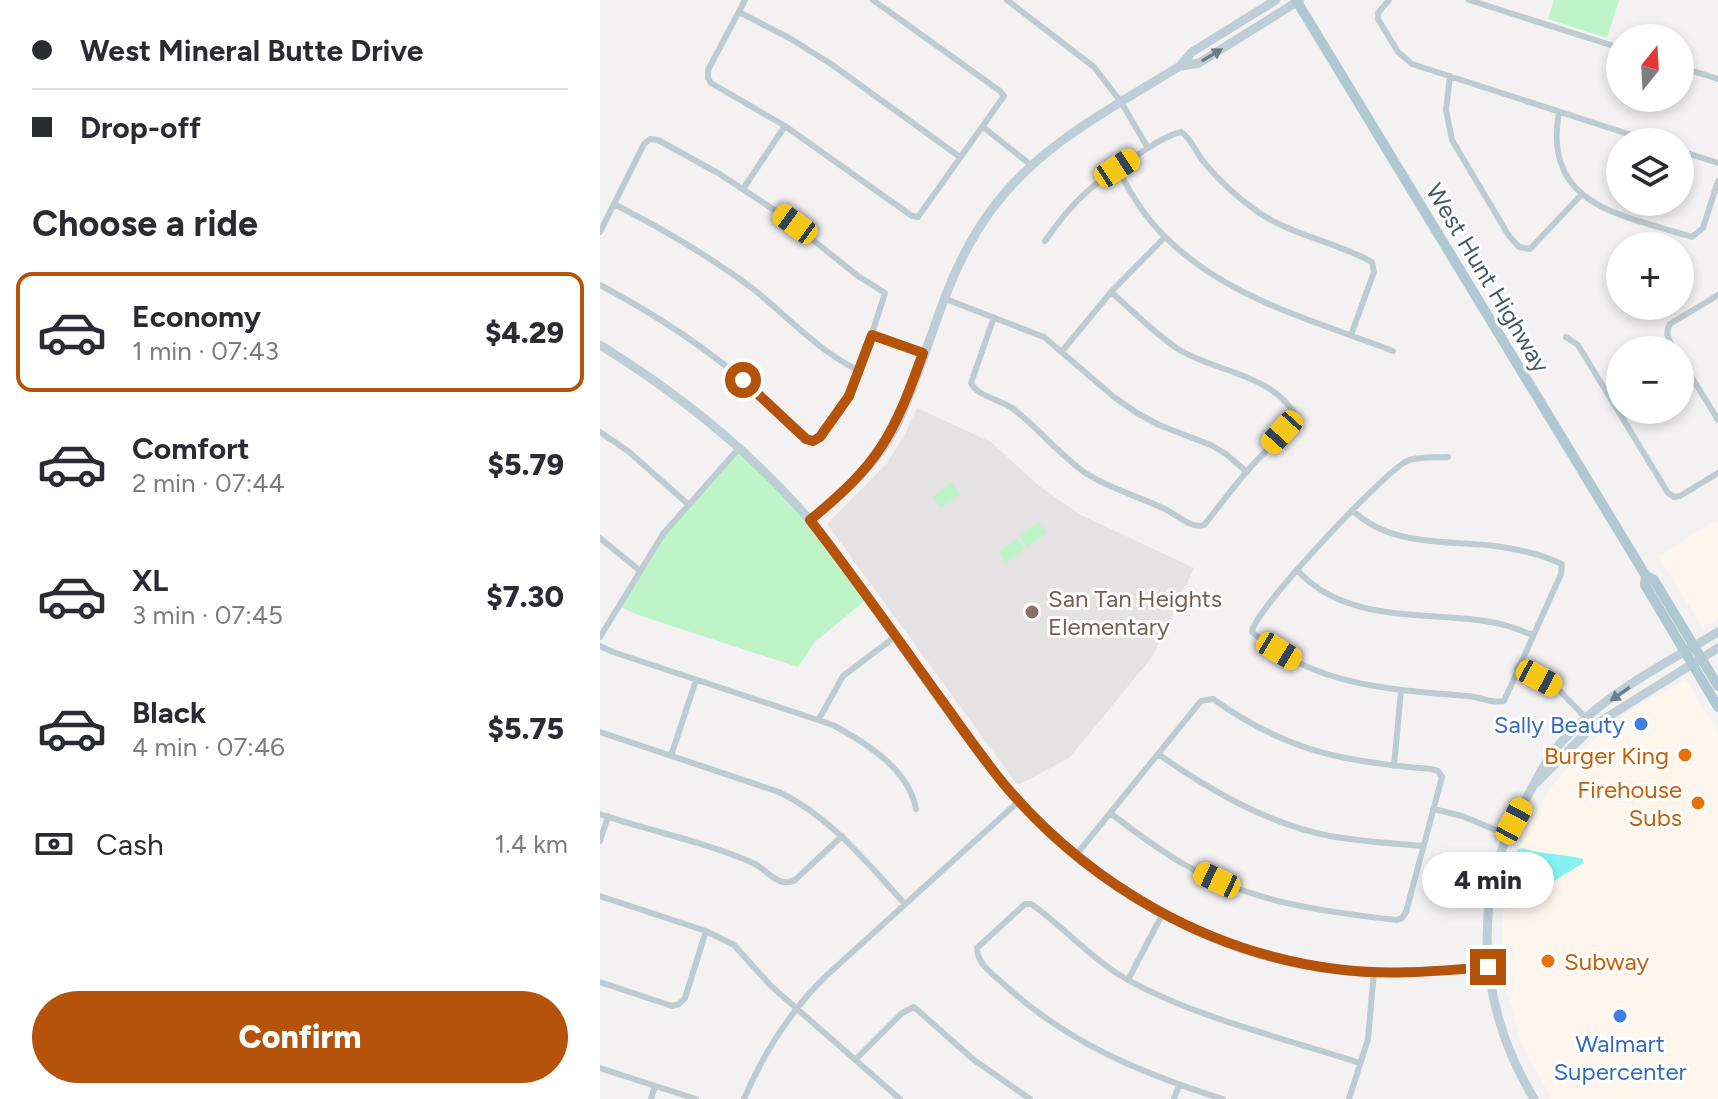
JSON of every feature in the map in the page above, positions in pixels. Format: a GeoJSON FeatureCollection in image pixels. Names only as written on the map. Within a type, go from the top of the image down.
{"type":"FeatureCollection","features":[{"type":"Feature","properties":{"kind":"main road","name":"West Hunt Highway"},"geometry":{"type":"LineString","coordinates":[[1298,1],[1646,576],[1645,585],[1690,649],[1718,707]]}},
{"type":"Feature","properties":{"kind":"main road","name":"West Hunt Highway"},"geometry":{"type":"LineString","coordinates":[[1696,661],[1718,686]]}},
{"type":"Feature","properties":{"kind":"street"},"geometry":{"type":"LineString","coordinates":[[745,0],[708,70],[711,83],[785,126],[912,216],[918,217],[1004,96],[931,38],[873,0]]}},
{"type":"Feature","properties":{"kind":"street"},"geometry":{"type":"LineString","coordinates":[[1007,0],[1094,67],[1121,102],[1148,148]]}},
{"type":"Feature","properties":{"kind":"street"},"geometry":{"type":"LineString","coordinates":[[810,520],[852,486],[883,447],[905,404],[957,264],[991,210],[1031,165],[1073,131],[1180,66],[1192,52],[1276,0]]}},
{"type":"Feature","properties":{"kind":"street"},"geometry":{"type":"LineString","coordinates":[[1389,0],[1378,13],[1381,27],[1405,60],[1609,128]]}},
{"type":"Feature","properties":{"kind":"street"},"geometry":{"type":"LineString","coordinates":[[1469,0],[1606,44]]}},
{"type":"Feature","properties":{"kind":"street"},"geometry":{"type":"LineString","coordinates":[[1180,66],[1199,63],[1298,1]]}},
{"type":"Feature","properties":{"kind":"street"},"geometry":{"type":"LineString","coordinates":[[739,12],[831,64],[960,157]]}},
{"type":"Feature","properties":{"kind":"street"},"geometry":{"type":"LineString","coordinates":[[1694,71],[1718,79]]}},
{"type":"Feature","properties":{"kind":"street"},"geometry":{"type":"LineString","coordinates":[[1450,76],[1446,110],[1452,140],[1509,236],[1525,250],[1530,249],[1582,194]]}},
{"type":"Feature","properties":{"kind":"street"},"geometry":{"type":"LineString","coordinates":[[1559,112],[1556,137],[1562,168],[1594,205],[1692,237],[1703,228],[1718,181]]}},
{"type":"Feature","properties":{"kind":"street"},"geometry":{"type":"LineString","coordinates":[[743,189],[785,126]]}},
{"type":"Feature","properties":{"kind":"street"},"geometry":{"type":"LineString","coordinates":[[983,127],[1031,165]]}},
{"type":"Feature","properties":{"kind":"street"},"geometry":{"type":"LineString","coordinates":[[1045,241],[1075,201],[1117,168],[1181,132],[1188,136],[1204,163],[1261,214],[1309,238],[1372,262],[1374,272],[1351,335]]}},
{"type":"Feature","properties":{"kind":"street"},"geometry":{"type":"LineString","coordinates":[[600,232],[644,144],[650,139],[658,140],[743,189],[885,293],[860,371],[840,411],[820,437],[813,441],[806,439],[702,346],[600,285]]}},
{"type":"Feature","properties":{"kind":"street"},"geometry":{"type":"LineString","coordinates":[[1694,155],[1718,163]]}},
{"type":"Feature","properties":{"kind":"street"},"geometry":{"type":"LineString","coordinates":[[1117,168],[1139,205],[1165,237],[1211,274],[1254,299],[1393,351]]}},
{"type":"Feature","properties":{"kind":"street"},"geometry":{"type":"LineString","coordinates":[[614,204],[655,225],[752,288],[832,355],[860,371]]}},
{"type":"Feature","properties":{"kind":"street"},"geometry":{"type":"LineString","coordinates":[[1063,350],[1111,292],[1165,237]]}},
{"type":"Feature","properties":{"kind":"street"},"geometry":{"type":"LineString","coordinates":[[994,317],[971,383],[974,388],[1015,410],[1087,474],[1198,527],[1204,525],[1296,417],[1268,388],[1177,348],[1111,292]]}},
{"type":"Feature","properties":{"kind":"street"},"geometry":{"type":"LineString","coordinates":[[1669,336],[1666,330],[1670,324],[1718,295]]}},
{"type":"Feature","properties":{"kind":"street"},"geometry":{"type":"LineString","coordinates":[[943,298],[1044,337],[1137,413],[1211,445],[1247,472]]}},
{"type":"Feature","properties":{"kind":"street"},"geometry":{"type":"LineString","coordinates":[[872,335],[923,353]]}},
{"type":"Feature","properties":{"kind":"street"},"geometry":{"type":"LineString","coordinates":[[1566,337],[1578,345],[1606,389]]}},
{"type":"Feature","properties":{"kind":"street"},"geometry":{"type":"LineString","coordinates":[[600,345],[666,387],[740,447],[810,520],[986,761],[1019,801],[1076,855],[1113,883],[1163,913],[1251,952],[1338,970],[1415,973],[1488,967]]}},
{"type":"Feature","properties":{"kind":"street"},"geometry":{"type":"LineString","coordinates":[[1694,386],[1718,420]]}},
{"type":"Feature","properties":{"kind":"street"},"geometry":{"type":"LineString","coordinates":[[1628,424],[1668,493],[1674,497],[1718,473]]}},
{"type":"Feature","properties":{"kind":"street"},"geometry":{"type":"LineString","coordinates":[[600,432],[628,451],[689,505]]}},
{"type":"Feature","properties":{"kind":"street"},"geometry":{"type":"LineString","coordinates":[[600,637],[663,534],[740,447]]}},
{"type":"Feature","properties":{"kind":"street"},"geometry":{"type":"LineString","coordinates":[[1352,510],[1367,524],[1400,537],[1520,550],[1562,564],[1561,574],[1504,701],[1499,703],[1472,696],[1355,684],[1294,661],[1252,632],[1256,620],[1352,510],[1405,462],[1448,457]]}},
{"type":"Feature","properties":{"kind":"street"},"geometry":{"type":"LineString","coordinates":[[600,538],[639,570]]}},
{"type":"Feature","properties":{"kind":"street"},"geometry":{"type":"LineString","coordinates":[[1298,571],[1307,582],[1352,605],[1377,611],[1490,621],[1533,635]]}},
{"type":"Feature","properties":{"kind":"street"},"geometry":{"type":"LineString","coordinates":[[1534,1099],[1503,1037],[1488,967],[1490,895],[1508,835],[1544,761],[1586,718],[1619,693],[1718,632]]}},
{"type":"Feature","properties":{"kind":"street"},"geometry":{"type":"LineString","coordinates":[[819,719],[843,676],[896,636]]}},
{"type":"Feature","properties":{"kind":"street"},"geometry":{"type":"LineString","coordinates":[[600,646],[819,719],[850,735],[890,765],[909,787],[916,809]]}},
{"type":"Feature","properties":{"kind":"street"},"geometry":{"type":"LineString","coordinates":[[1534,785],[1593,726],[1718,648]]}},
{"type":"Feature","properties":{"kind":"street"},"geometry":{"type":"LineString","coordinates":[[1517,669],[1555,686],[1586,718]]}},
{"type":"Feature","properties":{"kind":"street"},"geometry":{"type":"LineString","coordinates":[[671,756],[696,680]]}},
{"type":"Feature","properties":{"kind":"street"},"geometry":{"type":"LineString","coordinates":[[1394,766],[1401,691]]}},
{"type":"Feature","properties":{"kind":"street"},"geometry":{"type":"LineString","coordinates":[[1076,855],[1110,813],[1201,701],[1207,699],[1213,699],[1253,725],[1312,750],[1340,759],[1438,771],[1442,777],[1402,918],[1397,920],[1314,910],[1247,891],[1187,866],[1152,845],[1110,813]]}},
{"type":"Feature","properties":{"kind":"street"},"geometry":{"type":"LineString","coordinates":[[600,732],[779,792],[821,816],[905,904]]}},
{"type":"Feature","properties":{"kind":"street"},"geometry":{"type":"LineString","coordinates":[[1158,754],[1224,797],[1277,820],[1329,836],[1423,846]]}},
{"type":"Feature","properties":{"kind":"street"},"geometry":{"type":"LineString","coordinates":[[744,1099],[761,1061],[795,1007],[1019,801]]}},
{"type":"Feature","properties":{"kind":"street"},"geometry":{"type":"LineString","coordinates":[[1433,809],[1462,816],[1508,835]]}},
{"type":"Feature","properties":{"kind":"street"},"geometry":{"type":"LineString","coordinates":[[600,841],[604,815],[754,863],[781,882],[789,883],[842,836]]}},
{"type":"Feature","properties":{"kind":"street"},"geometry":{"type":"LineString","coordinates":[[600,896],[706,931],[734,945],[771,986],[900,1099]]}},
{"type":"Feature","properties":{"kind":"street"},"geometry":{"type":"LineString","coordinates":[[1223,1099],[1105,1055],[1049,1021],[1004,984],[977,956],[977,948],[1025,904],[1031,904],[1071,939],[1128,980],[1200,1011],[1360,1063]]}},
{"type":"Feature","properties":{"kind":"street"},"geometry":{"type":"LineString","coordinates":[[1128,980],[1163,913]]}},
{"type":"Feature","properties":{"kind":"street"},"geometry":{"type":"LineString","coordinates":[[600,982],[672,1006],[679,1004],[685,998],[706,931]]}},
{"type":"Feature","properties":{"kind":"street"},"geometry":{"type":"LineString","coordinates":[[1349,1099],[1371,1025],[1374,971]]}},
{"type":"Feature","properties":{"kind":"street"},"geometry":{"type":"LineString","coordinates":[[856,1059],[902,1013],[914,1007],[974,1060],[1030,1099]]}},
{"type":"Feature","properties":{"kind":"street"},"geometry":{"type":"LineString","coordinates":[[600,1068],[696,1099]]}},
{"type":"Feature","properties":{"kind":"street"},"geometry":{"type":"LineString","coordinates":[[1174,1099],[1179,1085]]}},
{"type":"Feature","properties":{"kind":"street"},"geometry":{"type":"LineString","coordinates":[[651,1099],[655,1086]]}},
{"type":"Feature","properties":{"kind":"shaded area","name":"San Tan Heights Elementary"},"geometry":{"type":"Polygon","coordinates":[[[917,408],[991,442],[1039,486],[1081,515],[1194,568],[1153,656],[1069,758],[1020,784],[1016,783],[827,524],[887,463],[917,408]]]}},
{"type":"Feature","properties":{"kind":"shaded area"},"geometry":{"type":"Polygon","coordinates":[[[1718,519],[1718,619],[1703,628],[1658,556],[1718,519]]]}},
{"type":"Feature","properties":{"kind":"shaded area"},"geometry":{"type":"Polygon","coordinates":[[[1686,680],[1718,732],[1718,1099],[1552,1099],[1522,1045],[1501,971],[1507,882],[1526,828],[1554,784],[1579,753],[1624,714],[1686,680]]]}},
{"type":"Feature","properties":{"kind":"green space"},"geometry":{"type":"Polygon","coordinates":[[[1554,0],[1619,0],[1611,24],[1606,24],[1606,38],[1548,19],[1554,0]]]}},
{"type":"Feature","properties":{"kind":"green space"},"geometry":{"type":"Polygon","coordinates":[[[740,447],[775,482],[868,598],[815,642],[798,667],[618,606],[653,548],[740,447]]]}},
{"type":"Feature","properties":{"kind":"green space"},"geometry":{"type":"Polygon","coordinates":[[[952,482],[960,494],[941,508],[932,497],[952,482]]]}},
{"type":"Feature","properties":{"kind":"green space"},"geometry":{"type":"Polygon","coordinates":[[[1038,522],[1047,533],[1027,547],[1019,536],[1038,522]]]}},
{"type":"Feature","properties":{"kind":"green space"},"geometry":{"type":"Polygon","coordinates":[[[1017,538],[1025,549],[1006,563],[998,552],[1017,538]]]}},
{"type":"Feature","properties":{"kind":"water"},"geometry":{"type":"Polygon","coordinates":[[[1522,848],[1575,857],[1583,859],[1583,863],[1509,909],[1503,906],[1517,850],[1522,848]]]}},
{"type":"Feature","properties":{"kind":"place","name":"San Tan Heights Elementary"},"geometry":{"type":"Point","coordinates":[1032,612]}},
{"type":"Feature","properties":{"kind":"place","name":"Sally Beauty"},"geometry":{"type":"Point","coordinates":[1641,724]}},
{"type":"Feature","properties":{"kind":"place","name":"Burger King"},"geometry":{"type":"Point","coordinates":[1685,755]}},
{"type":"Feature","properties":{"kind":"place","name":"Firehouse Subs"},"geometry":{"type":"Point","coordinates":[1698,803]}},
{"type":"Feature","properties":{"kind":"place","name":"Subway"},"geometry":{"type":"Point","coordinates":[1548,961]}},
{"type":"Feature","properties":{"kind":"place","name":"Walmart Supercenter"},"geometry":{"type":"Point","coordinates":[1620,1016]}},
{"type":"Feature","properties":{"kind":"route"},"geometry":{"type":"LineString","coordinates":[[743,380],[806,439],[813,441],[820,437],[849,396],[872,335],[923,353],[905,404],[883,447],[852,486],[810,520],[1008,789],[1041,824],[1101,876],[1180,923],[1251,952],[1338,970],[1415,973],[1488,967]]}}]}
